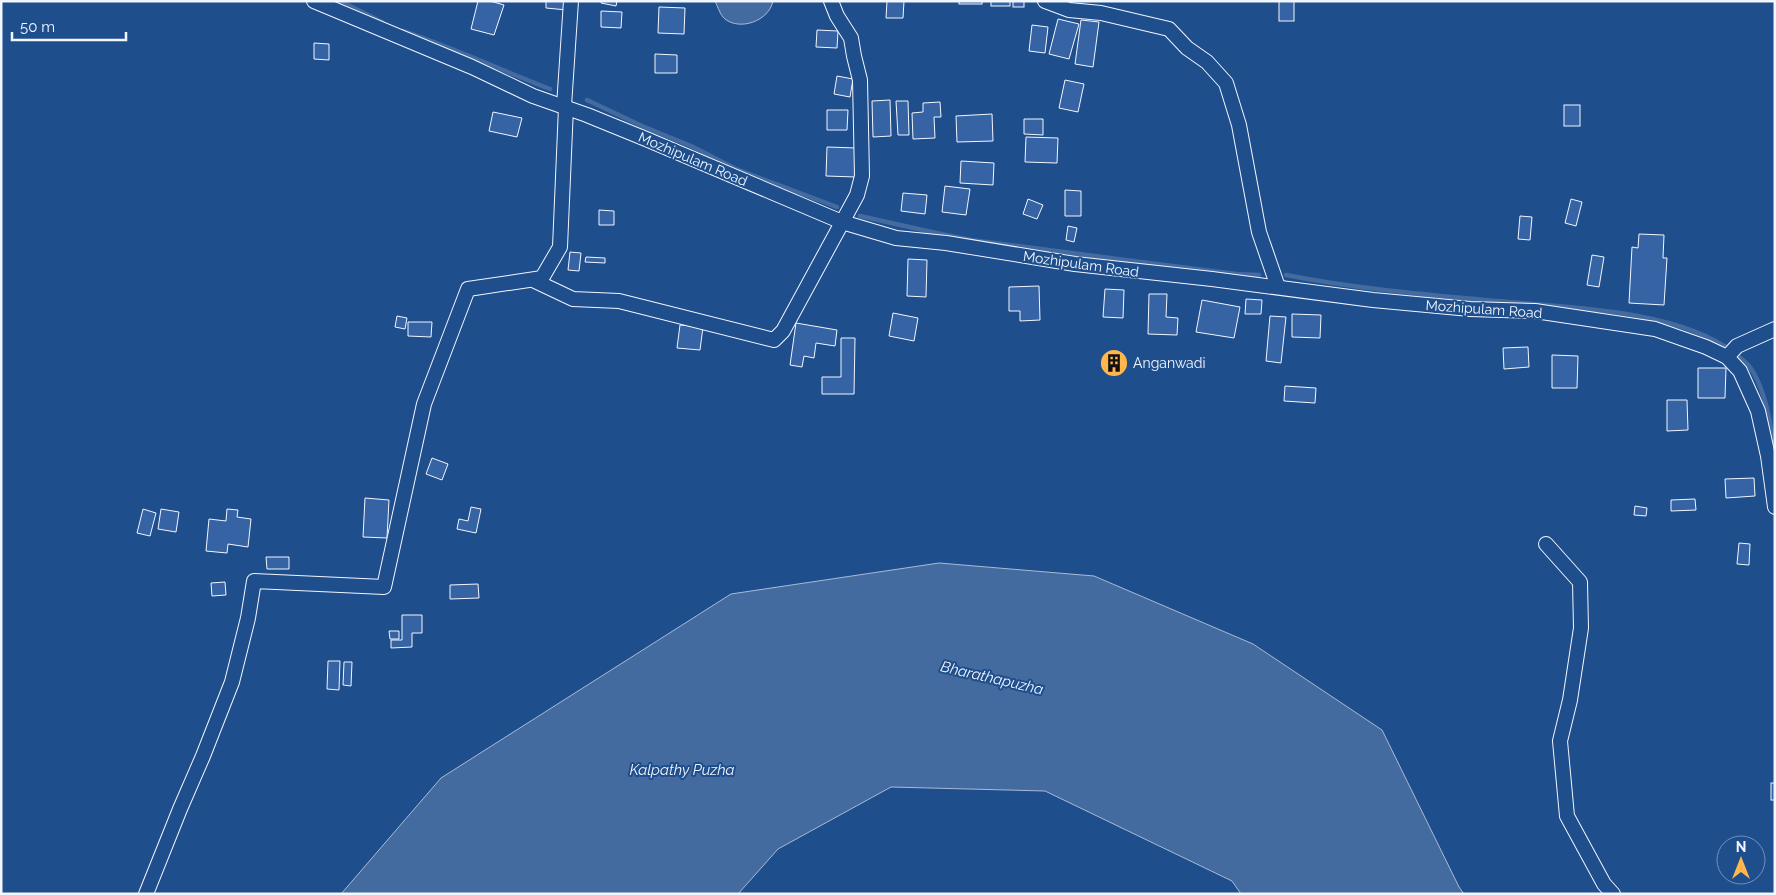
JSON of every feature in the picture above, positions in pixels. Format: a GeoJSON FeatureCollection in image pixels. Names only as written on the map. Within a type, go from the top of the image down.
{"type":"FeatureCollection","features":[{"type":"Feature","properties":{"kind":"street","name":"Mozhipulam Road"},"geometry":{"type":"LineString","coordinates":[[314,1],[472,67],[533,96],[646,139],[842,222],[896,238],[946,243],[1075,264],[1278,287],[1373,300],[1470,309],[1536,311],[1655,329],[1706,347],[1727,357],[1740,371],[1758,411],[1768,456],[1775,507]]}},
{"type":"Feature","properties":{"kind":"street"},"geometry":{"type":"LineString","coordinates":[[571,1],[564,106],[566,107],[560,247],[542,278],[536,281],[573,298],[618,301],[774,340],[783,330],[857,195],[862,176],[860,80],[851,38],[837,16],[831,1]]}},
{"type":"Feature","properties":{"kind":"street"},"geometry":{"type":"LineString","coordinates":[[1045,1],[1069,10],[1101,13],[1169,29],[1187,48],[1207,62],[1226,83],[1239,125],[1259,232],[1278,287]]}},
{"type":"Feature","properties":{"kind":"street"},"geometry":{"type":"LineString","coordinates":[[146,894],[232,682],[248,618],[254,581],[384,586],[424,404],[468,290],[542,278]]}},
{"type":"Feature","properties":{"kind":"street"},"geometry":{"type":"LineString","coordinates":[[1727,357],[1737,346],[1775,329]]}},
{"type":"Feature","properties":{"kind":"street"},"geometry":{"type":"LineString","coordinates":[[1546,544],[1580,582],[1581,628],[1570,700],[1560,741],[1567,816],[1604,884],[1613,894]]}},
{"type":"Feature","properties":{"kind":"water"},"geometry":{"type":"Polygon","coordinates":[[[715,1],[773,1],[766,14],[760,19],[746,24],[738,24],[723,17],[715,1]]]}},
{"type":"Feature","properties":{"kind":"water","name":"Kalpathy Puzha"},"geometry":{"type":"Polygon","coordinates":[[[939,563],[1094,576],[1253,644],[1382,730],[1464,894],[1241,894],[1232,881],[1045,791],[891,787],[778,849],[738,894],[341,894],[441,778],[731,594],[939,563]]]}},
{"type":"Feature","properties":{"kind":"building"},"geometry":{"type":"Polygon","coordinates":[[[478,1],[490,1],[504,5],[494,35],[471,29],[478,1]]]}},
{"type":"Feature","properties":{"kind":"building"},"geometry":{"type":"Polygon","coordinates":[[[546,1],[567,1],[567,10],[546,8],[546,1]]]}},
{"type":"Feature","properties":{"kind":"building"},"geometry":{"type":"Polygon","coordinates":[[[601,1],[617,1],[616,6],[601,3],[601,1]]]}},
{"type":"Feature","properties":{"kind":"building"},"geometry":{"type":"Polygon","coordinates":[[[887,1],[904,1],[903,18],[886,18],[887,1]]]}},
{"type":"Feature","properties":{"kind":"building"},"geometry":{"type":"Polygon","coordinates":[[[959,1],[982,1],[982,4],[959,4],[959,1]]]}},
{"type":"Feature","properties":{"kind":"building"},"geometry":{"type":"Polygon","coordinates":[[[991,1],[1010,1],[1010,6],[991,6],[991,1]]]}},
{"type":"Feature","properties":{"kind":"building"},"geometry":{"type":"Polygon","coordinates":[[[1013,1],[1024,1],[1024,7],[1013,7],[1013,1]]]}},
{"type":"Feature","properties":{"kind":"building"},"geometry":{"type":"Polygon","coordinates":[[[1279,1],[1294,1],[1294,21],[1279,21],[1279,1]]]}},
{"type":"Feature","properties":{"kind":"building"},"geometry":{"type":"Polygon","coordinates":[[[659,7],[685,8],[684,34],[658,33],[659,7]]]}},
{"type":"Feature","properties":{"kind":"building"},"geometry":{"type":"Polygon","coordinates":[[[601,11],[622,12],[621,28],[601,27],[601,11]]]}},
{"type":"Feature","properties":{"kind":"building"},"geometry":{"type":"Polygon","coordinates":[[[1058,19],[1079,24],[1069,59],[1049,54],[1058,19]]]}},
{"type":"Feature","properties":{"kind":"building"},"geometry":{"type":"Polygon","coordinates":[[[1081,20],[1099,22],[1093,67],[1075,64],[1081,20]]]}},
{"type":"Feature","properties":{"kind":"building"},"geometry":{"type":"Polygon","coordinates":[[[1032,25],[1048,27],[1045,53],[1029,51],[1032,25]]]}},
{"type":"Feature","properties":{"kind":"building"},"geometry":{"type":"Polygon","coordinates":[[[817,30],[838,31],[837,48],[816,47],[817,30]]]}},
{"type":"Feature","properties":{"kind":"building"},"geometry":{"type":"Polygon","coordinates":[[[314,43],[329,44],[329,60],[314,59],[314,43]]]}},
{"type":"Feature","properties":{"kind":"building"},"geometry":{"type":"Polygon","coordinates":[[[655,54],[677,55],[677,73],[655,73],[655,54]]]}},
{"type":"Feature","properties":{"kind":"building"},"geometry":{"type":"Polygon","coordinates":[[[837,76],[853,79],[850,97],[834,94],[837,76]]]}},
{"type":"Feature","properties":{"kind":"building"},"geometry":{"type":"Polygon","coordinates":[[[1065,80],[1084,84],[1078,112],[1059,108],[1065,80]]]}},
{"type":"Feature","properties":{"kind":"building"},"geometry":{"type":"Polygon","coordinates":[[[890,100],[891,136],[873,137],[872,101],[890,100]]]}},
{"type":"Feature","properties":{"kind":"building"},"geometry":{"type":"Polygon","coordinates":[[[896,101],[908,101],[909,135],[898,135],[896,101]]]}},
{"type":"Feature","properties":{"kind":"building"},"geometry":{"type":"Polygon","coordinates":[[[940,102],[941,117],[934,117],[935,138],[913,139],[912,113],[923,112],[923,103],[940,102]]]}},
{"type":"Feature","properties":{"kind":"building"},"geometry":{"type":"Polygon","coordinates":[[[1564,105],[1580,105],[1580,126],[1564,126],[1564,105]]]}},
{"type":"Feature","properties":{"kind":"building"},"geometry":{"type":"Polygon","coordinates":[[[827,110],[848,110],[847,130],[827,130],[827,110]]]}},
{"type":"Feature","properties":{"kind":"building"},"geometry":{"type":"Polygon","coordinates":[[[493,112],[522,118],[517,137],[489,131],[493,112]]]}},
{"type":"Feature","properties":{"kind":"building"},"geometry":{"type":"Polygon","coordinates":[[[992,114],[993,141],[957,142],[956,116],[992,114]]]}},
{"type":"Feature","properties":{"kind":"building"},"geometry":{"type":"Polygon","coordinates":[[[1024,119],[1043,119],[1043,135],[1024,134],[1024,119]]]}},
{"type":"Feature","properties":{"kind":"building"},"geometry":{"type":"Polygon","coordinates":[[[1026,137],[1058,138],[1057,163],[1025,162],[1026,137]]]}},
{"type":"Feature","properties":{"kind":"building"},"geometry":{"type":"Polygon","coordinates":[[[827,147],[857,148],[856,177],[826,176],[827,147]]]}},
{"type":"Feature","properties":{"kind":"building"},"geometry":{"type":"Polygon","coordinates":[[[961,161],[994,163],[993,185],[960,183],[961,161]]]}},
{"type":"Feature","properties":{"kind":"building"},"geometry":{"type":"Polygon","coordinates":[[[945,186],[970,189],[966,215],[942,212],[945,186]]]}},
{"type":"Feature","properties":{"kind":"building"},"geometry":{"type":"Polygon","coordinates":[[[1065,190],[1081,191],[1081,216],[1065,216],[1065,190]]]}},
{"type":"Feature","properties":{"kind":"building"},"geometry":{"type":"Polygon","coordinates":[[[903,193],[927,195],[925,214],[901,211],[903,193]]]}},
{"type":"Feature","properties":{"kind":"building"},"geometry":{"type":"Polygon","coordinates":[[[1028,199],[1043,205],[1037,219],[1023,214],[1028,199]]]}},
{"type":"Feature","properties":{"kind":"building"},"geometry":{"type":"Polygon","coordinates":[[[1571,199],[1582,202],[1576,226],[1565,223],[1571,199]]]}},
{"type":"Feature","properties":{"kind":"building"},"geometry":{"type":"Polygon","coordinates":[[[599,210],[614,211],[614,225],[599,225],[599,210]]]}},
{"type":"Feature","properties":{"kind":"building"},"geometry":{"type":"Polygon","coordinates":[[[1520,216],[1532,217],[1530,240],[1518,239],[1520,216]]]}},
{"type":"Feature","properties":{"kind":"building"},"geometry":{"type":"Polygon","coordinates":[[[1068,226],[1077,228],[1074,242],[1066,240],[1068,226]]]}},
{"type":"Feature","properties":{"kind":"building"},"geometry":{"type":"Polygon","coordinates":[[[1639,234],[1664,235],[1663,258],[1667,258],[1664,305],[1629,303],[1632,247],[1638,248],[1639,234]]]}},
{"type":"Feature","properties":{"kind":"building"},"geometry":{"type":"Polygon","coordinates":[[[570,252],[581,253],[579,271],[568,270],[570,252]]]}},
{"type":"Feature","properties":{"kind":"building"},"geometry":{"type":"Polygon","coordinates":[[[1592,255],[1604,257],[1599,287],[1587,285],[1592,255]]]}},
{"type":"Feature","properties":{"kind":"building"},"geometry":{"type":"Polygon","coordinates":[[[586,257],[605,258],[605,263],[585,262],[586,257]]]}},
{"type":"Feature","properties":{"kind":"building"},"geometry":{"type":"Polygon","coordinates":[[[908,259],[927,260],[926,297],[907,296],[908,259]]]}},
{"type":"Feature","properties":{"kind":"building"},"geometry":{"type":"Polygon","coordinates":[[[1039,286],[1040,320],[1020,321],[1020,311],[1009,311],[1009,287],[1039,286]]]}},
{"type":"Feature","properties":{"kind":"building"},"geometry":{"type":"Polygon","coordinates":[[[1105,289],[1124,290],[1123,318],[1103,317],[1105,289]]]}},
{"type":"Feature","properties":{"kind":"building"},"geometry":{"type":"Polygon","coordinates":[[[1149,294],[1167,294],[1166,317],[1178,318],[1177,335],[1148,334],[1149,294]]]}},
{"type":"Feature","properties":{"kind":"building"},"geometry":{"type":"Polygon","coordinates":[[[1246,299],[1262,300],[1261,314],[1245,314],[1246,299]]]}},
{"type":"Feature","properties":{"kind":"building"},"geometry":{"type":"Polygon","coordinates":[[[1202,300],[1240,307],[1234,338],[1196,332],[1202,300]]]}},
{"type":"Feature","properties":{"kind":"building"},"geometry":{"type":"Polygon","coordinates":[[[893,313],[918,318],[914,341],[889,336],[893,313]]]}},
{"type":"Feature","properties":{"kind":"building"},"geometry":{"type":"Polygon","coordinates":[[[1292,314],[1321,315],[1320,338],[1292,337],[1292,314]]]}},
{"type":"Feature","properties":{"kind":"building"},"geometry":{"type":"Polygon","coordinates":[[[397,316],[407,318],[405,329],[395,327],[397,316]]]}},
{"type":"Feature","properties":{"kind":"building"},"geometry":{"type":"Polygon","coordinates":[[[1270,316],[1286,317],[1281,363],[1266,361],[1270,316]]]}},
{"type":"Feature","properties":{"kind":"building"},"geometry":{"type":"Polygon","coordinates":[[[408,322],[432,322],[431,337],[408,336],[408,322]]]}},
{"type":"Feature","properties":{"kind":"building"},"geometry":{"type":"Polygon","coordinates":[[[796,323],[837,330],[835,346],[816,343],[814,358],[804,356],[802,367],[790,365],[796,323]]]}},
{"type":"Feature","properties":{"kind":"building"},"geometry":{"type":"Polygon","coordinates":[[[680,325],[703,327],[700,350],[677,348],[680,325]]]}},
{"type":"Feature","properties":{"kind":"building"},"geometry":{"type":"Polygon","coordinates":[[[841,338],[855,338],[854,394],[822,394],[822,377],[841,377],[841,338]]]}},
{"type":"Feature","properties":{"kind":"building"},"geometry":{"type":"Polygon","coordinates":[[[1528,347],[1529,367],[1504,369],[1503,348],[1528,347]]]}},
{"type":"Feature","properties":{"kind":"building"},"geometry":{"type":"Polygon","coordinates":[[[1552,355],[1578,356],[1577,388],[1552,388],[1552,355]]]}},
{"type":"Feature","properties":{"kind":"building","name":"Anganwadi"},"geometry":{"type":"Polygon","coordinates":[[[1105,358],[1123,359],[1124,368],[1105,368],[1105,358]]]}},
{"type":"Feature","properties":{"kind":"building"},"geometry":{"type":"Polygon","coordinates":[[[1698,368],[1726,368],[1725,398],[1698,398],[1698,368]]]}},
{"type":"Feature","properties":{"kind":"building"},"geometry":{"type":"Polygon","coordinates":[[[1285,386],[1316,388],[1315,403],[1284,401],[1285,386]]]}},
{"type":"Feature","properties":{"kind":"building"},"geometry":{"type":"Polygon","coordinates":[[[1667,400],[1687,400],[1688,430],[1667,431],[1667,400]]]}},
{"type":"Feature","properties":{"kind":"building"},"geometry":{"type":"Polygon","coordinates":[[[432,458],[448,464],[442,480],[426,474],[432,458]]]}},
{"type":"Feature","properties":{"kind":"building"},"geometry":{"type":"Polygon","coordinates":[[[1754,478],[1755,496],[1726,498],[1725,479],[1754,478]]]}},
{"type":"Feature","properties":{"kind":"building"},"geometry":{"type":"Polygon","coordinates":[[[365,498],[389,500],[387,538],[363,537],[365,498]]]}},
{"type":"Feature","properties":{"kind":"building"},"geometry":{"type":"Polygon","coordinates":[[[1695,499],[1696,510],[1671,511],[1671,500],[1695,499]]]}},
{"type":"Feature","properties":{"kind":"building"},"geometry":{"type":"Polygon","coordinates":[[[1635,506],[1647,508],[1646,516],[1634,515],[1635,506]]]}},
{"type":"Feature","properties":{"kind":"building"},"geometry":{"type":"Polygon","coordinates":[[[471,507],[481,509],[476,533],[457,529],[459,519],[468,521],[471,507]]]}},
{"type":"Feature","properties":{"kind":"building"},"geometry":{"type":"Polygon","coordinates":[[[143,509],[156,513],[150,536],[137,533],[143,509]]]}},
{"type":"Feature","properties":{"kind":"building"},"geometry":{"type":"Polygon","coordinates":[[[161,509],[179,512],[176,532],[158,529],[161,509]]]}},
{"type":"Feature","properties":{"kind":"building"},"geometry":{"type":"Polygon","coordinates":[[[227,509],[238,510],[237,517],[251,519],[248,547],[228,544],[227,553],[206,551],[209,519],[226,521],[227,509]]]}},
{"type":"Feature","properties":{"kind":"building"},"geometry":{"type":"Polygon","coordinates":[[[1739,543],[1750,544],[1749,565],[1737,564],[1739,543]]]}},
{"type":"Feature","properties":{"kind":"building"},"geometry":{"type":"Polygon","coordinates":[[[266,557],[289,557],[289,569],[267,569],[266,557]]]}},
{"type":"Feature","properties":{"kind":"building"},"geometry":{"type":"Polygon","coordinates":[[[225,582],[226,595],[212,596],[211,583],[225,582]]]}},
{"type":"Feature","properties":{"kind":"building"},"geometry":{"type":"Polygon","coordinates":[[[478,584],[479,598],[450,599],[450,585],[478,584]]]}},
{"type":"Feature","properties":{"kind":"building"},"geometry":{"type":"Polygon","coordinates":[[[402,615],[422,615],[422,633],[412,633],[412,647],[391,648],[391,640],[402,640],[402,615]]]}},
{"type":"Feature","properties":{"kind":"building"},"geometry":{"type":"Polygon","coordinates":[[[389,631],[399,631],[399,639],[390,639],[389,631]]]}},
{"type":"Feature","properties":{"kind":"building"},"geometry":{"type":"Polygon","coordinates":[[[328,661],[340,661],[339,690],[327,689],[328,661]]]}},
{"type":"Feature","properties":{"kind":"building"},"geometry":{"type":"Polygon","coordinates":[[[344,662],[352,662],[351,686],[343,685],[344,662]]]}},
{"type":"Feature","properties":{"kind":"building"},"geometry":{"type":"Polygon","coordinates":[[[1771,783],[1775,783],[1775,800],[1771,800],[1771,783]]]}},
{"type":"Feature","properties":{"kind":"waterway"},"geometry":{"type":"LineString","coordinates":[[340,1],[382,22]]}},
{"type":"Feature","properties":{"kind":"waterway"},"geometry":{"type":"LineString","coordinates":[[403,31],[550,89]]}},
{"type":"Feature","properties":{"kind":"waterway"},"geometry":{"type":"LineString","coordinates":[[587,100],[642,126],[691,146],[736,169],[837,207]]}},
{"type":"Feature","properties":{"kind":"waterway"},"geometry":{"type":"LineString","coordinates":[[860,216],[971,240],[1236,274],[1259,275]]}},
{"type":"Feature","properties":{"kind":"waterway"},"geometry":{"type":"LineString","coordinates":[[1286,275],[1386,290],[1615,312],[1649,318],[1681,327],[1710,338],[1734,353],[1749,366],[1764,397],[1775,456]]}},
{"type":"Feature","properties":{"kind":"place","name":"Anganwadi"},"geometry":{"type":"Point","coordinates":[1114,363]}},
{"type":"Feature","properties":{"kind":"water label","name":"Bharathapuzha"},"geometry":{"type":"Point","coordinates":[992,678]}}]}
